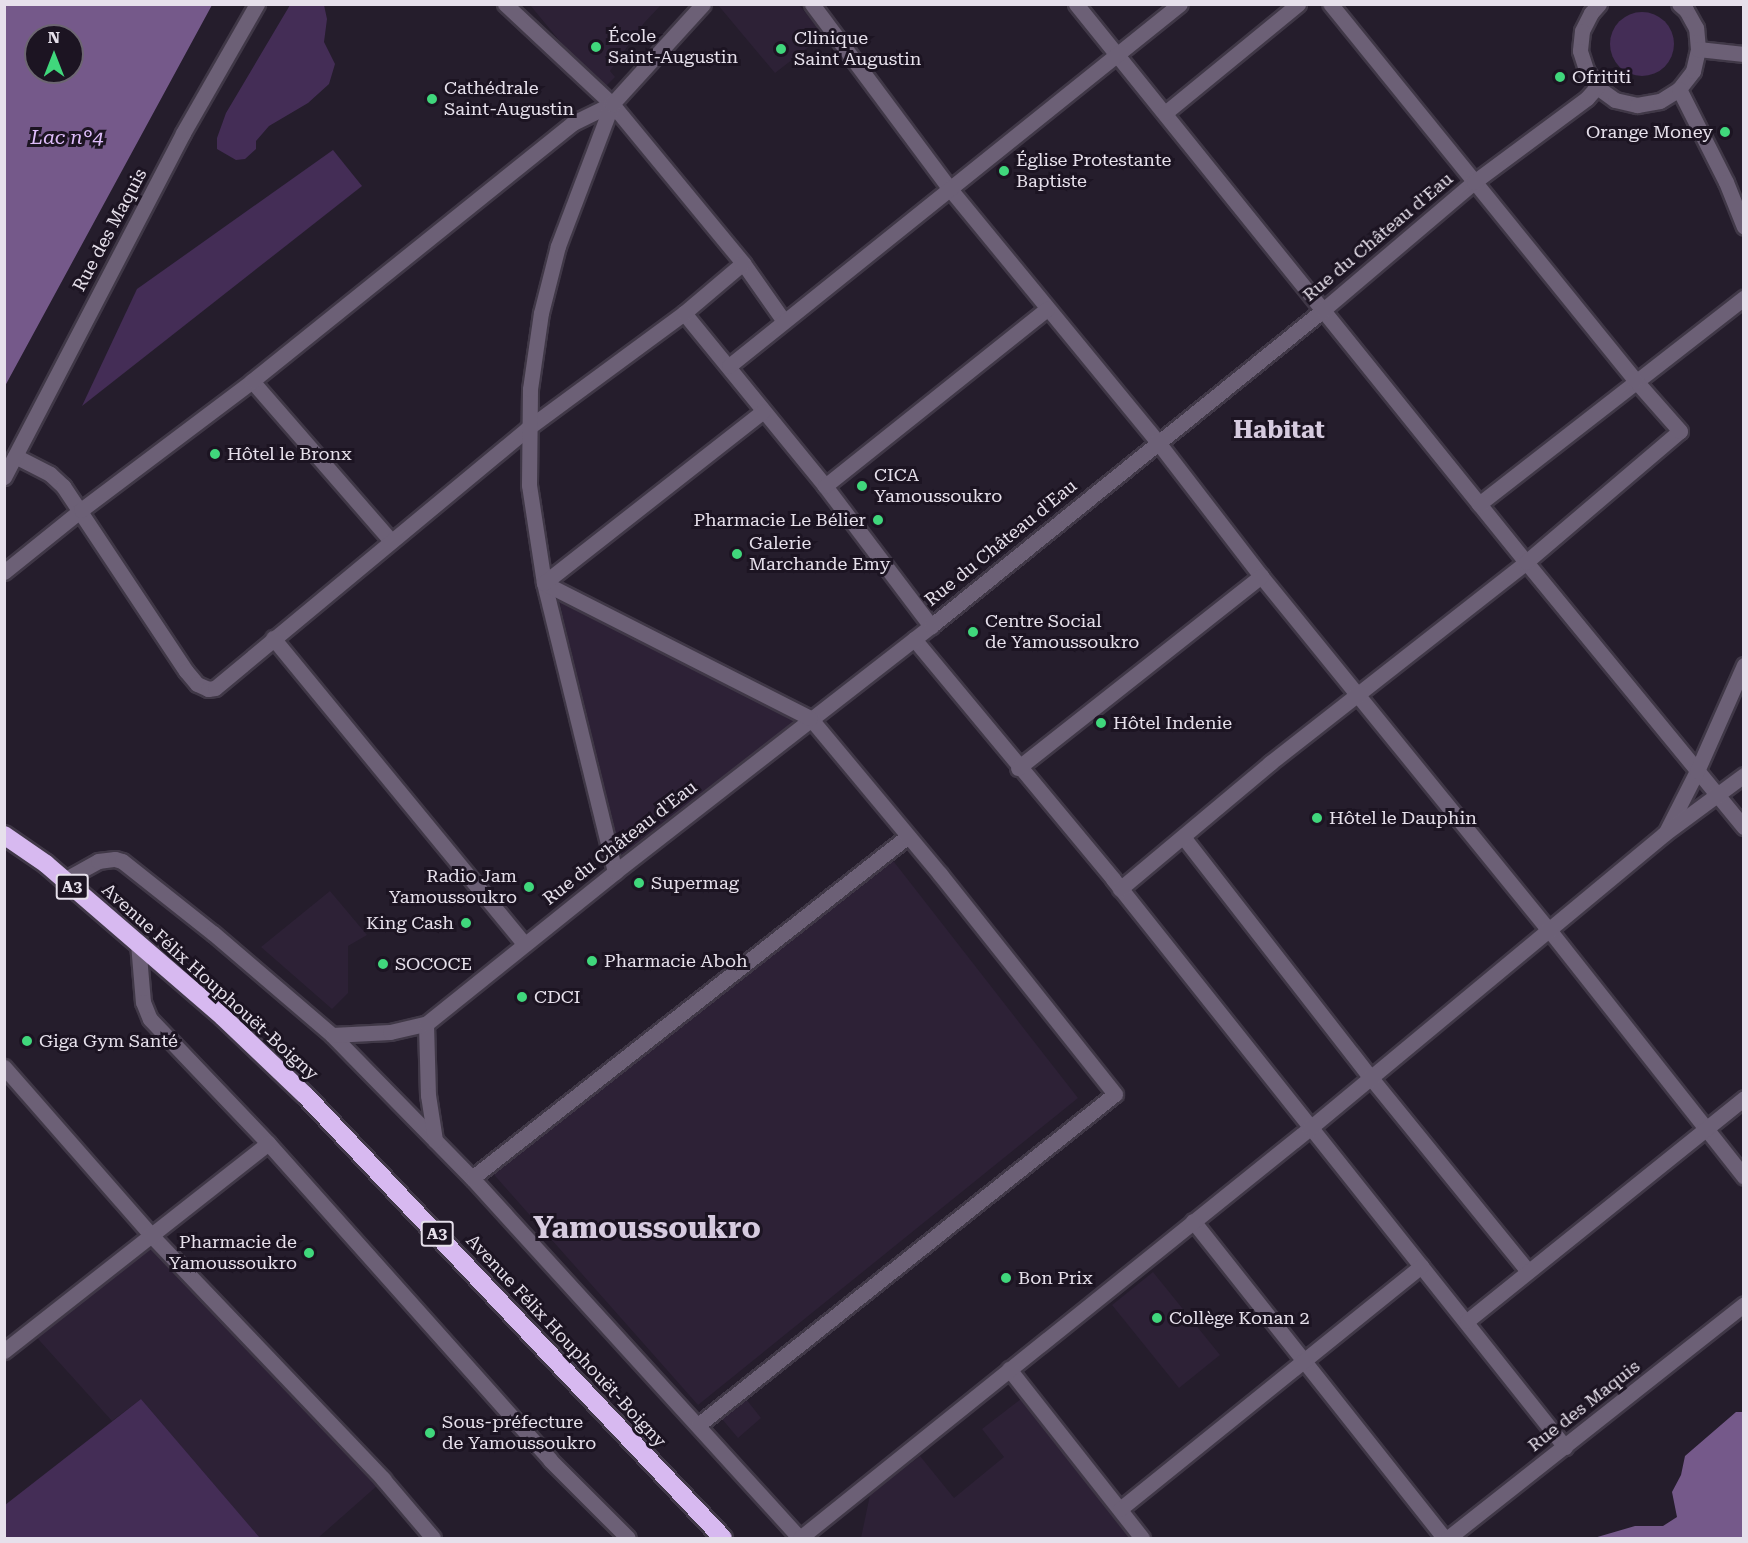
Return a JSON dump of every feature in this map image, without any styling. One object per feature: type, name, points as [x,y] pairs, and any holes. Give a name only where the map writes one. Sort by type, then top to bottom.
[{"type":"highway","name":"Avenue Félix Houphouët-Boigny","points":[[4,835],[46,864],[223,1017],[305,1095],[723,1539]]},
{"type":"street","name":"Rue des Maquis","points":[[4,477],[183,133],[257,4]]},
{"type":"street","points":[[505,4],[612,104],[743,263],[783,320]]},
{"type":"street","points":[[615,872],[544,583],[529,485],[530,389],[547,291],[558,246],[612,104],[703,4]]},
{"type":"street","points":[[812,4],[950,189],[1157,441],[1261,576],[1550,931],[1743,1177]]},
{"type":"street","points":[[1076,4],[1743,827]]},
{"type":"street","points":[[729,366],[783,320],[1118,57],[1180,4]]},
{"type":"street","points":[[1165,113],[1298,4]]},
{"type":"street","points":[[1120,889],[1184,838],[1270,763],[1526,562],[1680,431],[1635,380],[1330,4]]},
{"type":"street","points":[[1599,4],[1591,13],[1582,31],[1581,51],[1586,70],[1597,87],[1615,100],[1637,105],[1660,101],[1679,89],[1693,71],[1698,49],[1695,28],[1686,10],[1679,4]]},
{"type":"street","points":[[1698,49],[1743,54]]},
{"type":"street","name":"Rue du Château d'Eau","points":[[332,1035],[390,1032],[426,1024],[810,718],[931,626],[1157,441],[1323,310],[1474,182],[1587,98],[1597,87]]},
{"type":"street","points":[[1679,89],[1726,182],[1743,227]]},
{"type":"street","points":[[4,572],[81,510],[252,381],[573,123],[612,104]]},
{"type":"street","points":[[15,456],[50,474],[63,486],[197,684],[208,689],[215,688],[528,428],[684,314],[743,263]]},
{"type":"street","points":[[1479,504],[1743,298]]},
{"type":"street","points":[[825,486],[1047,309]]},
{"type":"street","points":[[684,314],[729,366],[825,486],[931,626]]},
{"type":"street","points":[[252,381],[391,541]]},
{"type":"street","points":[[544,583],[763,411]]},
{"type":"street","points":[[1018,768],[1261,576]]},
{"type":"street","points":[[544,583],[810,718],[908,836],[1114,1094],[698,1425]]},
{"type":"street","points":[[273,638],[524,944]]},
{"type":"street","points":[[914,639],[1120,889],[1421,1266],[1467,1320],[1565,1447]]},
{"type":"street","points":[[1664,834],[1697,771],[1743,665]]},
{"type":"street","points":[[64,880],[98,861],[115,859],[122,861],[213,933],[332,1035],[472,1178],[800,1538],[1310,1128],[1664,834],[1743,775]]},
{"type":"street","points":[[472,1178],[908,836]]},
{"type":"street","points":[[1184,838],[1371,1078],[1528,1271]]},
{"type":"street","points":[[138,944],[143,1002],[150,1019],[268,1143],[550,1461],[628,1539]]},
{"type":"street","points":[[426,1024],[429,1105],[436,1141]]},
{"type":"street","points":[[6,1071],[151,1235],[383,1479],[433,1539]]},
{"type":"street","points":[[1467,1320],[1743,1098]]},
{"type":"street","points":[[4,1351],[268,1143]]},
{"type":"street","points":[[1193,1221],[1446,1539]]},
{"type":"street","points":[[1120,1509],[1421,1266]]},
{"type":"street","name":"Rue des Maquis","points":[[1446,1539],[1743,1304]]},
{"type":"street","points":[[1009,1370],[1142,1539]]},
{"type":"shaded area","points":[[290,5],[324,5],[327,19],[324,42],[335,64],[329,84],[308,103],[269,126],[256,141],[256,149],[245,159],[236,160],[217,149],[217,138],[226,113]]},
{"type":"shaded area","name":"École Saint-Augustin","points":[[530,5],[661,5],[644,23],[610,71],[615,77],[601,91]]},
{"type":"shaded area","name":"Clinique Saint Augustin","points":[[718,5],[799,5],[824,35],[775,73]]},
{"type":"shaded area","points":[[1642,12],[1660,18],[1668,26],[1674,44],[1668,62],[1660,70],[1642,76],[1624,70],[1616,62],[1610,44],[1616,26],[1624,18]]},
{"type":"shaded area","points":[[333,150],[362,186],[82,406],[137,289]]},
{"type":"shaded area","points":[[559,599],[802,717],[617,858]]},
{"type":"shaded area","points":[[891,858],[1078,1098],[698,1405],[489,1169]]},
{"type":"shaded area","points":[[330,891],[367,935],[348,946],[348,993],[332,1009],[261,947]]},
{"type":"shaded area","points":[[151,1235],[378,1485],[318,1538],[260,1538],[141,1399],[112,1421],[30,1330]]},
{"type":"shaded area","name":"Collège Konan 2","points":[[1153,1272],[1220,1355],[1179,1388],[1112,1305]]},
{"type":"shaded area","points":[[141,1399],[260,1538],[5,1538],[5,1505]]},
{"type":"shaded area","points":[[746,1399],[761,1418],[738,1438],[722,1419]]},
{"type":"shaded area","points":[[1021,1399],[1130,1538],[861,1538],[870,1495],[920,1456],[954,1498],[1004,1457],[982,1429]]},
{"type":"water","name":"Lac n°4","points":[[4,5],[212,5],[5,386]]},
{"type":"water","points":[[1736,1412],[1743,1412],[1743,1538],[1594,1538],[1635,1526],[1663,1526],[1677,1517],[1672,1492],[1681,1475],[1685,1456]]},
{"type":"place","name":"École Saint-Augustin","points":[[596,47]]},
{"type":"place","name":"Clinique Saint Augustin","points":[[781,49]]},
{"type":"place","name":"Ofrititi","points":[[1560,77]]},
{"type":"place","name":"Cathédrale Saint-Augustin","points":[[432,99]]},
{"type":"place","name":"Orange Money","points":[[1725,132]]},
{"type":"place","name":"Église Protestante Baptiste","points":[[1004,171]]},
{"type":"place","name":"Hôtel le Bronx","points":[[215,454]]},
{"type":"place","name":"CICA Yamoussoukro","points":[[862,486]]},
{"type":"place","name":"Pharmacie Le Bélier","points":[[878,520]]},
{"type":"place","name":"Galerie Marchande Emy","points":[[737,554]]},
{"type":"place","name":"Centre Social de Yamoussoukro","points":[[973,632]]},
{"type":"place","name":"Hôtel Indenie","points":[[1101,723]]},
{"type":"place","name":"Hôtel le Dauphin","points":[[1317,818]]},
{"type":"place","name":"Supermag","points":[[639,883]]},
{"type":"place","name":"Radio Jam Yamoussoukro","points":[[529,887]]},
{"type":"place","name":"King Cash","points":[[466,923]]},
{"type":"place","name":"Pharmacie Aboh","points":[[592,961]]},
{"type":"place","name":"SOCOCE","points":[[383,964]]},
{"type":"place","name":"CDCI","points":[[522,997]]},
{"type":"place","name":"Giga Gym Santé","points":[[27,1041]]},
{"type":"place","name":"Pharmacie de Yamoussoukro","points":[[309,1253]]},
{"type":"place","name":"Bon Prix","points":[[1006,1278]]},
{"type":"place","name":"Collège Konan 2","points":[[1157,1318]]},
{"type":"place","name":"Sous-préfecture de Yamoussoukro","points":[[430,1433]]},
{"type":"district","name":"Habitat","points":[[1279,431]]},
{"type":"district","name":"Yamoussoukro","points":[[647,1228]]}]
